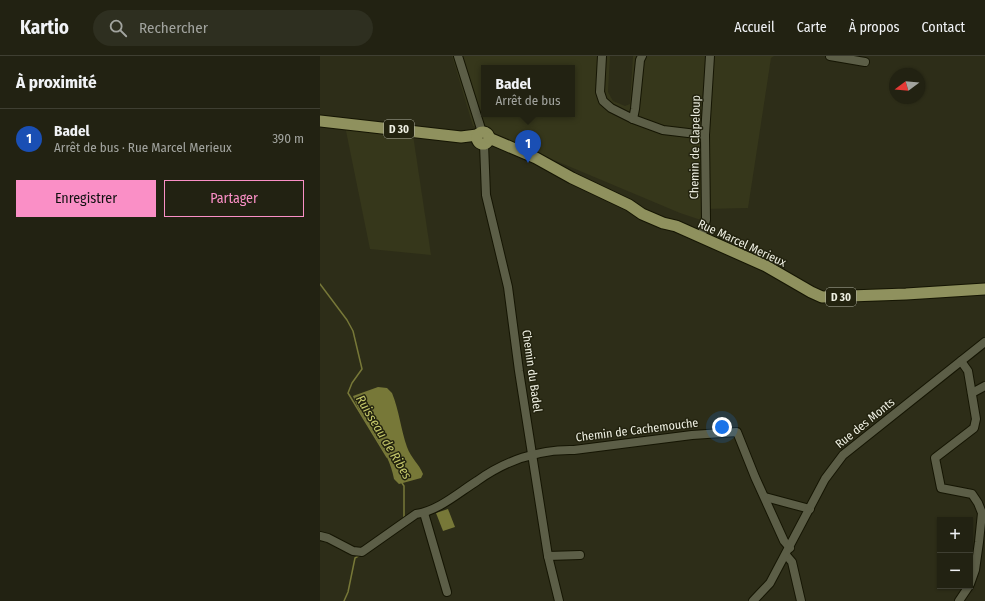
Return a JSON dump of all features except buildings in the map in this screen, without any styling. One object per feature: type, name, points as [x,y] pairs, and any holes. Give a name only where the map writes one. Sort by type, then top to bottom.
[{"type":"main road","name":"Rue Marcel Merieux","points":[[320,121],[461,137],[483,137],[536,158],[572,178],[629,205],[642,214],[663,223],[676,226],[766,266],[822,297],[985,289]]},
{"type":"street","name":"Chemin du Badel","points":[[458,56],[483,137],[486,195],[508,287],[519,372],[548,556],[559,601]]},
{"type":"street","points":[[602,56],[600,92],[603,101],[611,108],[633,119],[663,130],[705,135]]},
{"type":"street","points":[[633,119],[640,60],[642,56]]},
{"type":"street","name":"Chemin de Clapeloup","points":[[701,238],[706,220],[707,171],[705,164],[705,135],[710,56]]},
{"type":"street","points":[[830,56],[865,62]]},
{"type":"street","name":"Rue des Monts","points":[[753,601],[770,583],[788,552],[825,479],[843,456],[985,342]]},
{"type":"street","points":[[961,361],[968,371],[976,419],[974,428],[934,458],[942,488],[972,494],[982,513],[973,576]]},
{"type":"street","points":[[972,393],[985,386]]},
{"type":"street","name":"Chemin de Cachemouche","points":[[532,454],[692,435],[737,432],[792,562],[801,601]]},
{"type":"street","points":[[320,536],[328,538],[353,551],[362,552],[416,514],[424,513],[453,498],[478,480],[505,464],[532,454]]},
{"type":"street","points":[[764,497],[810,509]]},
{"type":"street","points":[[424,513],[447,592]]},
{"type":"street","points":[[548,556],[580,554]]},
{"type":"street","points":[[959,601],[967,589]]},
{"type":"shaded area","points":[[452,56],[610,56],[608,92],[613,101],[625,106],[630,104],[633,56],[774,56],[771,58],[748,208],[702,209],[701,220],[680,213],[473,126]]},
{"type":"shaded area","points":[[345,126],[413,135],[431,255],[370,249]]},
{"type":"water","points":[[378,387],[387,388],[392,393],[407,447],[423,474],[421,478],[399,484],[394,479],[387,457],[357,407],[353,396]]},
{"type":"water","points":[[448,509],[455,527],[443,531],[436,513]]},
{"type":"waterway","name":"Ruisseau de Ribes","points":[[320,284],[347,320],[353,331],[362,369],[352,383],[348,393],[387,457]]},
{"type":"waterway","name":"Ruisseau de Ribes","points":[[402,483],[404,486],[404,518]]},
{"type":"waterway","name":"Ruisseau de Ribes","points":[[344,601],[348,592],[355,558],[360,555]]},
{"type":"place","name":"Badel","points":[[528,163]]}]
